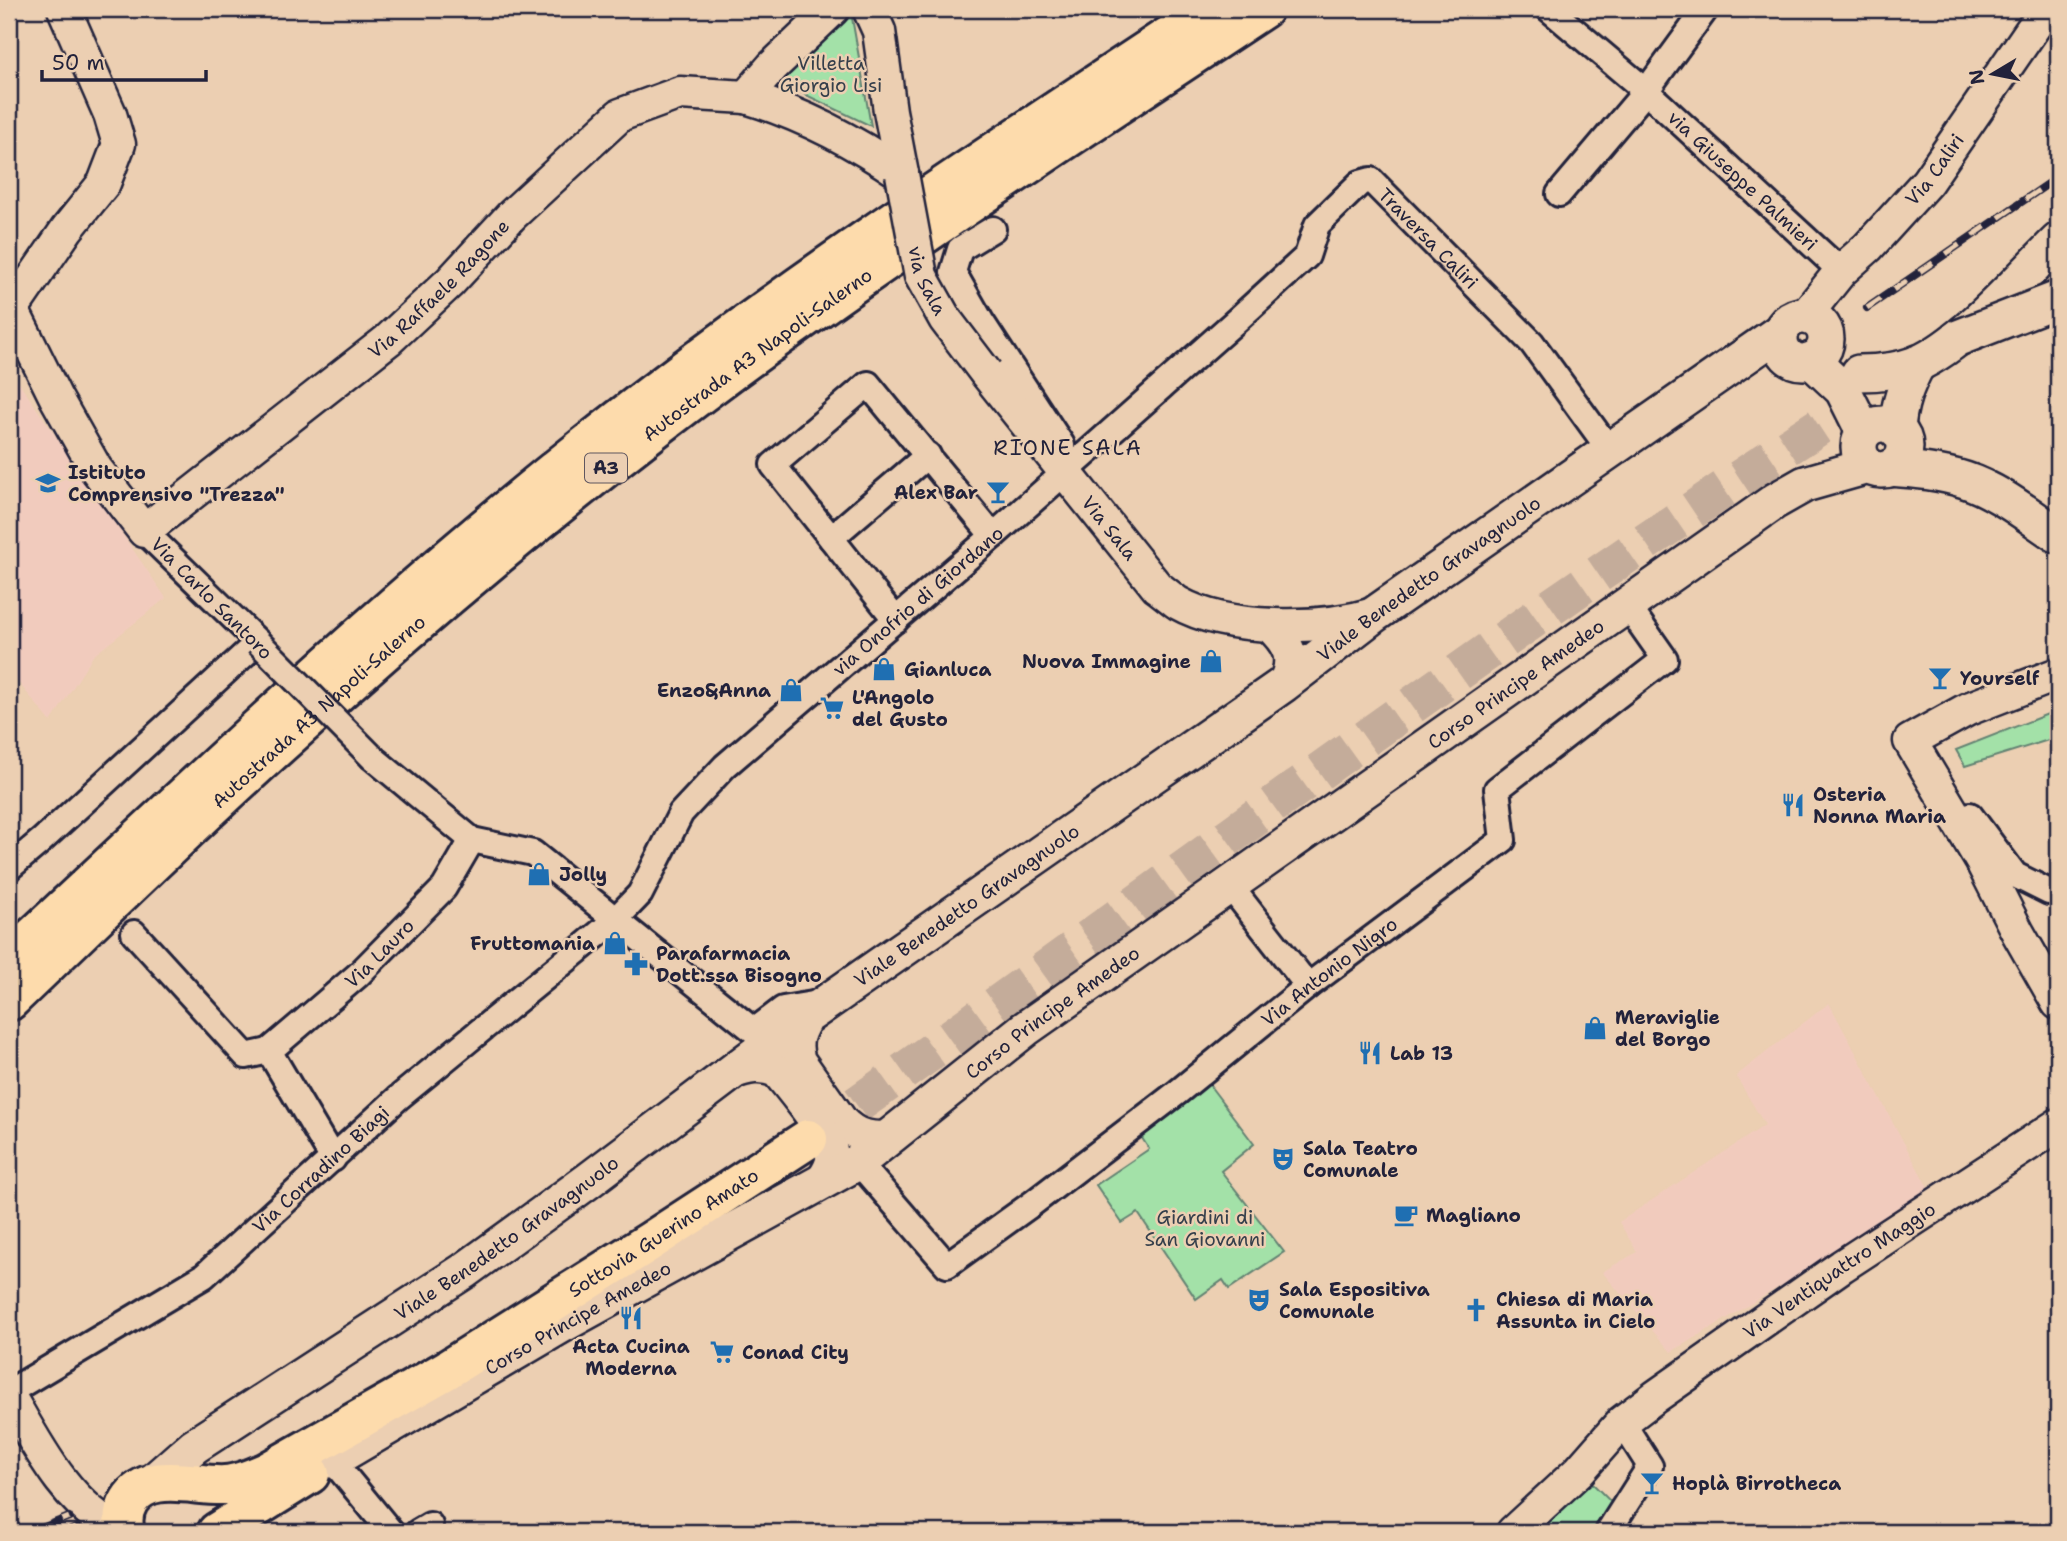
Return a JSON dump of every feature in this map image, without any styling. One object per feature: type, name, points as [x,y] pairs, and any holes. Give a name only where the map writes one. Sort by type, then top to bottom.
[{"type":"main road","name":"Autostrada A3 Napoli-Salerno","points":[[9,959],[336,655],[582,448],[763,312],[929,194],[1210,9]]},
{"type":"main road","name":"Autostrada A3 Napoli-Salerno","points":[[9,1001],[280,744],[353,679],[472,577],[636,444],[780,334],[945,219],[1263,9]]},
{"type":"main road","points":[[1958,338],[2058,241]]},
{"type":"main road","points":[[1859,373],[1899,370],[1918,363],[1958,338],[2058,299]]},
{"type":"main road","points":[[1806,336],[1859,373],[1880,401],[1885,448]]},
{"type":"main road","points":[[1806,336],[1885,448]]},
{"type":"main road","name":"Viale Benedetto Gravagnuolo","points":[[141,1483],[464,1271],[818,1009],[1284,684],[1375,614],[1609,449],[1806,336]]},
{"type":"main road","points":[[1885,448],[1907,384],[1918,363]]},
{"type":"main road","name":"Corso Principe Amedeo","points":[[217,1532],[331,1460],[560,1326],[858,1161],[1025,1029],[1775,501],[1805,484],[1885,448],[1996,494],[2058,535]]},
{"type":"main road","name":"Sottovia Guerino Amato","points":[[141,1483],[229,1485],[267,1472],[445,1371],[808,1139]]},
{"type":"main road","name":"Sottovia Guerino Amato","points":[[331,1460],[445,1371]]},
{"type":"main road","points":[[124,1532],[124,1512],[141,1483]]},
{"type":"street","points":[[11,309],[67,229],[104,183],[119,144],[110,114],[64,9]]},
{"type":"street","points":[[746,97],[772,67],[833,9]]},
{"type":"street","points":[[1549,9],[1646,91]]},
{"type":"street","points":[[1559,194],[1646,91],[1706,9]]},
{"type":"street","name":"Via Caliri","points":[[1806,336],[1841,271],[1868,247],[1927,182],[2046,9]]},
{"type":"street","points":[[876,16],[902,174]]},
{"type":"street","name":"via Giuseppe Palmieri","points":[[1646,91],[1841,271]]},
{"type":"street","name":"Via Raffaele Ragone","points":[[144,531],[388,340],[450,282],[512,215],[620,115],[680,93],[746,97],[782,108],[864,147],[902,174]]},
{"type":"street","name":"via Sala","points":[[902,174],[921,276],[945,318],[986,373]]},
{"type":"street","name":"Traversa Caliri","points":[[1237,320],[1307,256],[1317,225],[1360,183],[1371,180],[1532,343],[1609,449]]},
{"type":"street","points":[[993,229],[960,249],[953,272],[981,321],[1062,445],[1064,473]]},
{"type":"street","name":"Via Carlo Santoro","points":[[11,309],[96,469],[144,531],[373,758],[471,840]]},
{"type":"street","name":"via Onofrio di Giordano","points":[[614,921],[639,894],[681,813],[725,766],[993,536],[1237,320]]},
{"type":"street","name":"Via Sala","points":[[986,373],[1157,587],[1179,603],[1209,614],[1269,625],[1337,623],[1375,614]]},
{"type":"street","points":[[896,620],[773,465],[868,384],[993,536]]},
{"type":"street","points":[[831,538],[928,455]]},
{"type":"street","name":"Via Antonio Nigro","points":[[858,1161],[947,1265],[1178,1092],[1308,986],[1503,840],[1497,789],[1665,659],[1627,605]]},
{"type":"street","points":[[1269,625],[1280,635],[1289,652],[1292,664],[1284,684]]},
{"type":"street","points":[[9,868],[258,642]]},
{"type":"street","points":[[2058,674],[1968,709],[1910,741],[1981,860],[2058,1003]]},
{"type":"street","points":[[1956,820],[1970,815],[2015,875],[2049,892],[2058,888]]},
{"type":"street","points":[[471,840],[533,853],[614,921],[662,956],[754,1031],[783,1009],[818,1009]]},
{"type":"street","name":"Via Lauro","points":[[269,1051],[358,975],[444,888],[471,840]]},
{"type":"street","points":[[1230,886],[1308,986]]},
{"type":"street","name":"Via Corradino Biagi","points":[[9,1394],[204,1276],[398,1098],[614,921]]},
{"type":"street","points":[[134,933],[246,1056],[269,1051],[333,1159]]},
{"type":"street","points":[[818,1009],[796,1040],[795,1050],[799,1061],[851,1131],[862,1137],[886,1139]]},
{"type":"street","points":[[731,1073],[751,1066],[766,1066],[777,1071],[828,1139],[833,1156],[822,1182]]},
{"type":"street","name":"Via Ventiquattro Maggio","points":[[1513,1532],[1579,1471],[1622,1422],[1654,1397],[1842,1266],[2058,1125]]},
{"type":"street","points":[[9,1394],[20,1423],[73,1495],[100,1520],[124,1532]]},
{"type":"street","points":[[1608,1532],[1650,1466],[1622,1422]]},
{"type":"street","points":[[331,1460],[391,1532]]},
{"type":"street","points":[[73,1495],[94,1498],[110,1496],[141,1483]]},
{"type":"shaded area","name":"Istituto Comprensivo \"Trezza\"","points":[[9,368],[166,598],[93,656],[51,722],[9,671]]},
{"type":"shaded area","points":[[1829,1003],[1932,1195],[1671,1352],[1602,1272],[1637,1252],[1619,1222],[1765,1125],[1736,1076]]},
{"type":"green space","name":"Villetta Giorgio Lisi","points":[[851,12],[871,126],[781,83]]},
{"type":"green space","points":[[2058,710],[2058,737],[1965,766],[1956,750]]},
{"type":"green space","name":"Giardini di San Giovanni","points":[[1204,1078],[1254,1144],[1221,1171],[1284,1252],[1229,1289],[1223,1280],[1196,1299],[1138,1213],[1122,1223],[1096,1185],[1149,1149],[1140,1135]]},
{"type":"green space","points":[[1591,1482],[1616,1507],[1599,1532],[1537,1532]]},
{"type":"tunnel","points":[[1994,316],[2058,275]]},
{"type":"tunnel","points":[[810,1138],[1498,644],[1777,454],[1920,362]]},
{"type":"railway","points":[[1867,308],[2058,177]]},
{"type":"railway","points":[[32,1532],[69,1517]]},
{"type":"railway","points":[[66,1532],[76,1528]]},
{"type":"place","name":"Istituto Comprensivo \"Trezza\"","points":[[48,483]]},
{"type":"place","name":"Alex Bar","points":[[998,492]]},
{"type":"place","name":"Nuova Immagine","points":[[1211,661]]},
{"type":"place","name":"Gianluca","points":[[884,669]]},
{"type":"place","name":"Yourself","points":[[1940,678]]},
{"type":"place","name":"Enzo&Anna","points":[[791,690]]},
{"type":"place","name":"L'Angolo del Gusto","points":[[832,708]]},
{"type":"place","name":"Osteria Nonna Maria","points":[[1793,805]]},
{"type":"place","name":"Jolly","points":[[539,874]]},
{"type":"place","name":"Fruttomania","points":[[615,943]]},
{"type":"place","name":"Parafarmacia Dott.ssa Bisogno","points":[[636,964]]},
{"type":"place","name":"Meraviglie del Borgo","points":[[1595,1028]]},
{"type":"place","name":"Lab 13","points":[[1370,1053]]},
{"type":"place","name":"Sala Teatro Comunale","points":[[1283,1159]]},
{"type":"place","name":"Magliano","points":[[1406,1215]]},
{"type":"place","name":"Sala Espositiva Comunale","points":[[1259,1300]]},
{"type":"place","name":"Chiesa di Maria Assunta in Cielo","points":[[1476,1310]]},
{"type":"place","name":"Acta Cucina Moderna","points":[[631,1318]]},
{"type":"place","name":"Conad City","points":[[722,1352]]},
{"type":"place","name":"Hoplà Birrotheca","points":[[1652,1483]]},
{"type":"district","name":"RIONE SALA","points":[[1068,448]]}]
